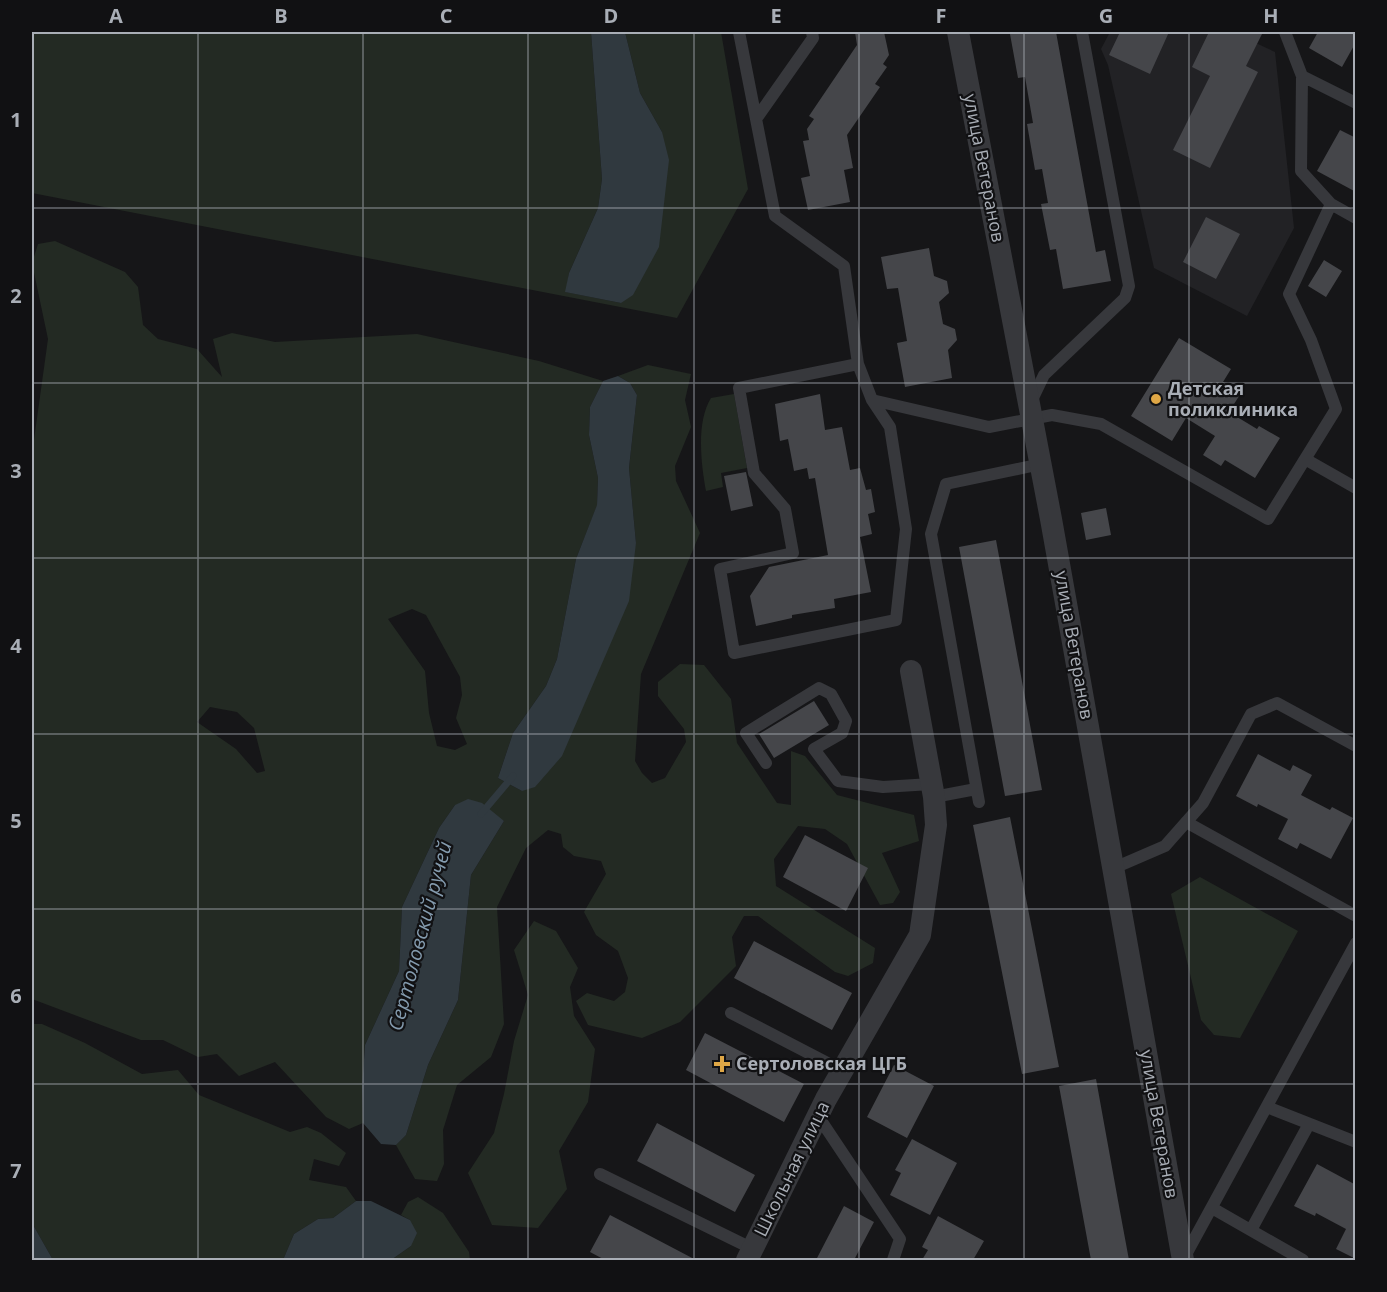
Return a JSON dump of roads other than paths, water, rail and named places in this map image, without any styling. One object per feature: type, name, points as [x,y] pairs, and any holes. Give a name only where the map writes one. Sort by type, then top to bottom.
[{"type":"street","name":"улица Ветеранов","points":[[958,32],[1041,464],[1183,1260]]},
{"type":"street","name":"Школьная улица","points":[[750,1255],[818,1116],[920,936],[936,825],[911,671]]},
{"type":"lane","points":[[739,32],[775,216],[844,266],[858,364],[872,400],[890,427],[906,529],[896,620],[734,653],[720,569],[794,553],[785,508],[754,472],[739,388],[858,364]]},
{"type":"lane","points":[[756,119],[813,38],[812,32]]},
{"type":"lane","points":[[1031,412],[1044,375],[1125,298],[1129,286],[1082,32]]},
{"type":"lane","points":[[1285,32],[1302,76],[1301,171],[1331,204],[1356,218]]},
{"type":"lane","points":[[1302,76],[1355,103]]},
{"type":"lane","points":[[872,400],[989,427],[1031,412],[1101,424],[1268,519],[1336,409],[1311,340],[1289,294],[1331,204]]},
{"type":"lane","points":[[1305,459],[1356,488]]},
{"type":"lane","points":[[979,802],[931,534],[946,484],[1041,464]]},
{"type":"lane","points":[[766,763],[746,733],[819,688],[831,694],[846,721],[842,733],[814,749],[838,781],[932,790],[976,789]]},
{"type":"lane","points":[[1114,868],[1165,846],[1203,803],[1251,714],[1276,704],[1356,746]]},
{"type":"lane","points":[[1185,822],[1356,916]]},
{"type":"lane","points":[[1183,1260],[1356,943]]},
{"type":"lane","points":[[731,1013],[843,1071]]},
{"type":"lane","points":[[1267,1107],[1356,1143]]},
{"type":"lane","points":[[818,1116],[900,1239],[893,1260]]},
{"type":"lane","points":[[1251,1230],[1309,1124]]},
{"type":"lane","points":[[600,1174],[750,1255]]},
{"type":"lane","points":[[1212,1208],[1303,1260]]},
{"type":"water","points":[[591,32],[625,32],[640,93],[662,132],[669,160],[659,247],[633,295],[621,303],[565,292],[569,273],[598,208],[602,179]]},
{"type":"water","points":[[618,376],[630,383],[637,395],[629,468],[636,543],[629,601],[562,756],[535,787],[522,791],[498,778],[513,733],[546,686],[557,659],[576,559],[597,505],[598,478],[589,435],[590,407],[603,381]]},
{"type":"water","points":[[468,799],[482,803],[504,821],[471,875],[458,1000],[428,1065],[406,1135],[396,1145],[381,1144],[363,1123],[362,1087],[365,1045],[399,971],[402,907],[439,828],[455,805]]},
{"type":"water","points":[[356,1201],[371,1201],[410,1220],[417,1233],[411,1246],[391,1260],[283,1260],[294,1234],[318,1219],[333,1218]]},
{"type":"water","points":[[32,1223],[53,1260],[32,1260]]},
{"type":"waterway","name":"Сертоловский ручей","points":[[481,814],[513,776]]},
{"type":"place","name":"Детская поликлиника","points":[[1156,399]]},
{"type":"place","name":"Сертоловская ЦГБ","points":[[722,1064]]}]
